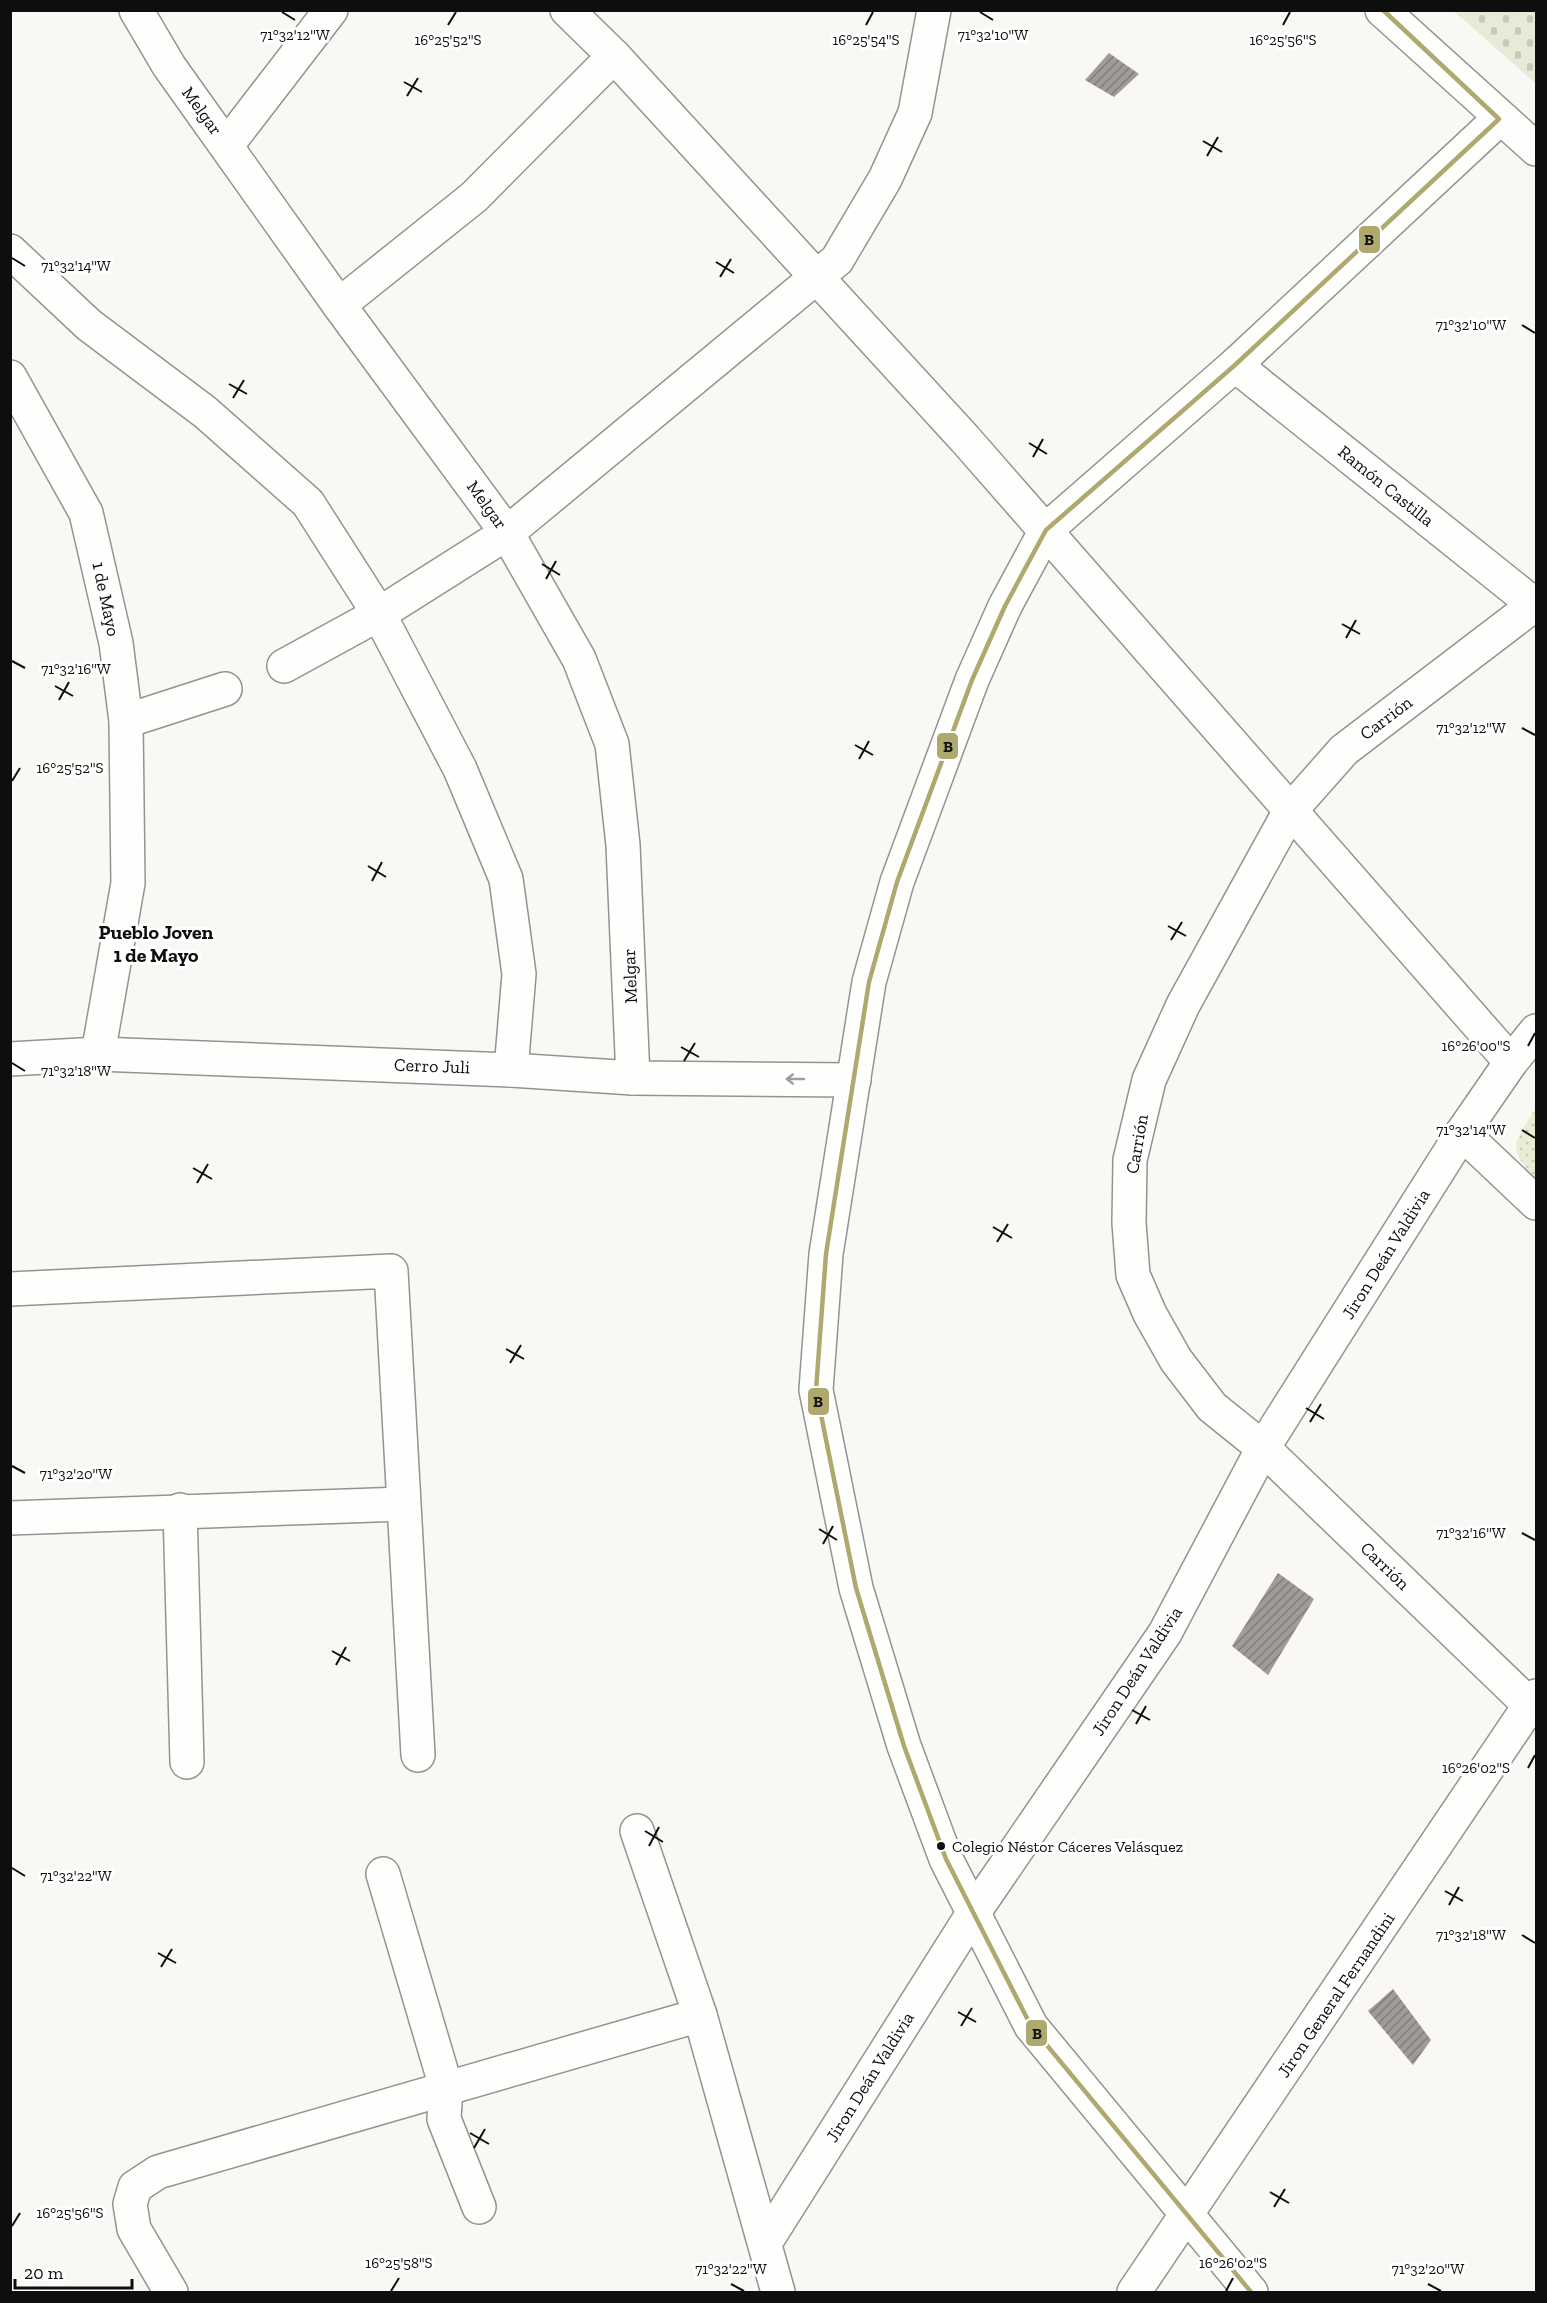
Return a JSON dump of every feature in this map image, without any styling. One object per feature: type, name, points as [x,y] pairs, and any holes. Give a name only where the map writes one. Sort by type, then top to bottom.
[{"type":"street","name":"Melgar","points":[[136,10],[169,66],[339,305],[507,533],[579,660],[612,744],[624,856],[633,1078]]},
{"type":"street","points":[[227,145],[331,10]]},
{"type":"street","points":[[567,10],[614,56],[818,276],[1046,530],[1511,1062]]},
{"type":"street","points":[[284,666],[380,614],[507,533],[837,260],[885,179],[915,113],[934,10]]},
{"type":"street","points":[[1382,10],[1536,149]]},
{"type":"street","points":[[339,305],[474,197],[614,56]]},
{"type":"street","points":[[1251,2292],[1031,2026],[972,1915],[946,1859],[904,1746],[860,1599],[816,1390],[826,1254],[869,982],[897,882],[972,680],[1005,606],[1046,530],[1235,365],[1500,118]]},
{"type":"street","points":[[10,251],[89,325],[205,412],[308,503],[380,614],[460,769],[506,879],[519,974],[511,1070]]},
{"type":"street","name":"Ramón Castilla","points":[[1235,365],[1536,604]]},
{"type":"street","name":"1 de Mayo","points":[[10,377],[86,513],[116,643],[126,721],[128,883],[98,1054]]},
{"type":"street","name":"Carrión","points":[[1535,1705],[1263,1448],[1212,1407],[1176,1360],[1150,1314],[1133,1275],[1129,1223],[1130,1160],[1149,1080],[1183,1005],[1290,810],[1344,750],[1536,604]]},
{"type":"street","points":[[126,721],[225,688]]},
{"type":"street","name":"Jiron Deán Valdivia","points":[[765,2243],[972,1915],[1165,1633],[1263,1448],[1462,1133],[1511,1062],[1536,1031]]},
{"type":"street","name":"Cerro Juli","points":[[10,1059],[98,1054],[511,1070],[633,1078],[854,1080]]},
{"type":"street","points":[[1462,1133],[1536,1203]]},
{"type":"street","points":[[10,1289],[391,1271],[418,1755]]},
{"type":"street","points":[[10,1518],[180,1510],[403,1504]]},
{"type":"street","points":[[180,1510],[187,1762]]},
{"type":"street","name":"Jiron General Fernandini","points":[[1134,2292],[1535,1705]]},
{"type":"street","points":[[637,1832],[700,2015],[777,2292]]},
{"type":"street","points":[[383,1874],[446,2087],[444,2119],[479,2207]]},
{"type":"street","points":[[171,2292],[134,2229],[130,2204],[135,2187],[158,2172],[700,2015]]},
{"type":"green space","points":[[1454,11],[1536,11],[1536,84]]},
{"type":"green space","points":[[1536,1108],[1536,1178],[1520,1159],[1516,1144]]},
{"type":"building","points":[[1109,53],[1139,74],[1114,97],[1085,80]]},
{"type":"building","points":[[1278,1573],[1314,1599],[1268,1675],[1232,1646]]},
{"type":"building","points":[[1393,1989],[1431,2040],[1413,2065],[1368,2011]]},
{"type":"transit line","name":"B","points":[[1251,2292],[1031,2026],[946,1859],[904,1746],[856,1588],[816,1390],[826,1254],[869,982],[897,882],[972,680],[1005,606],[1046,530],[1235,365],[1499,119],[1383,10]]},
{"type":"place","name":"Colegio Néstor Cáceres Velásquez","points":[[941,1846]]},
{"type":"district","name":"Pueblo Joven 1 de Mayo","points":[[156,944]]}]
